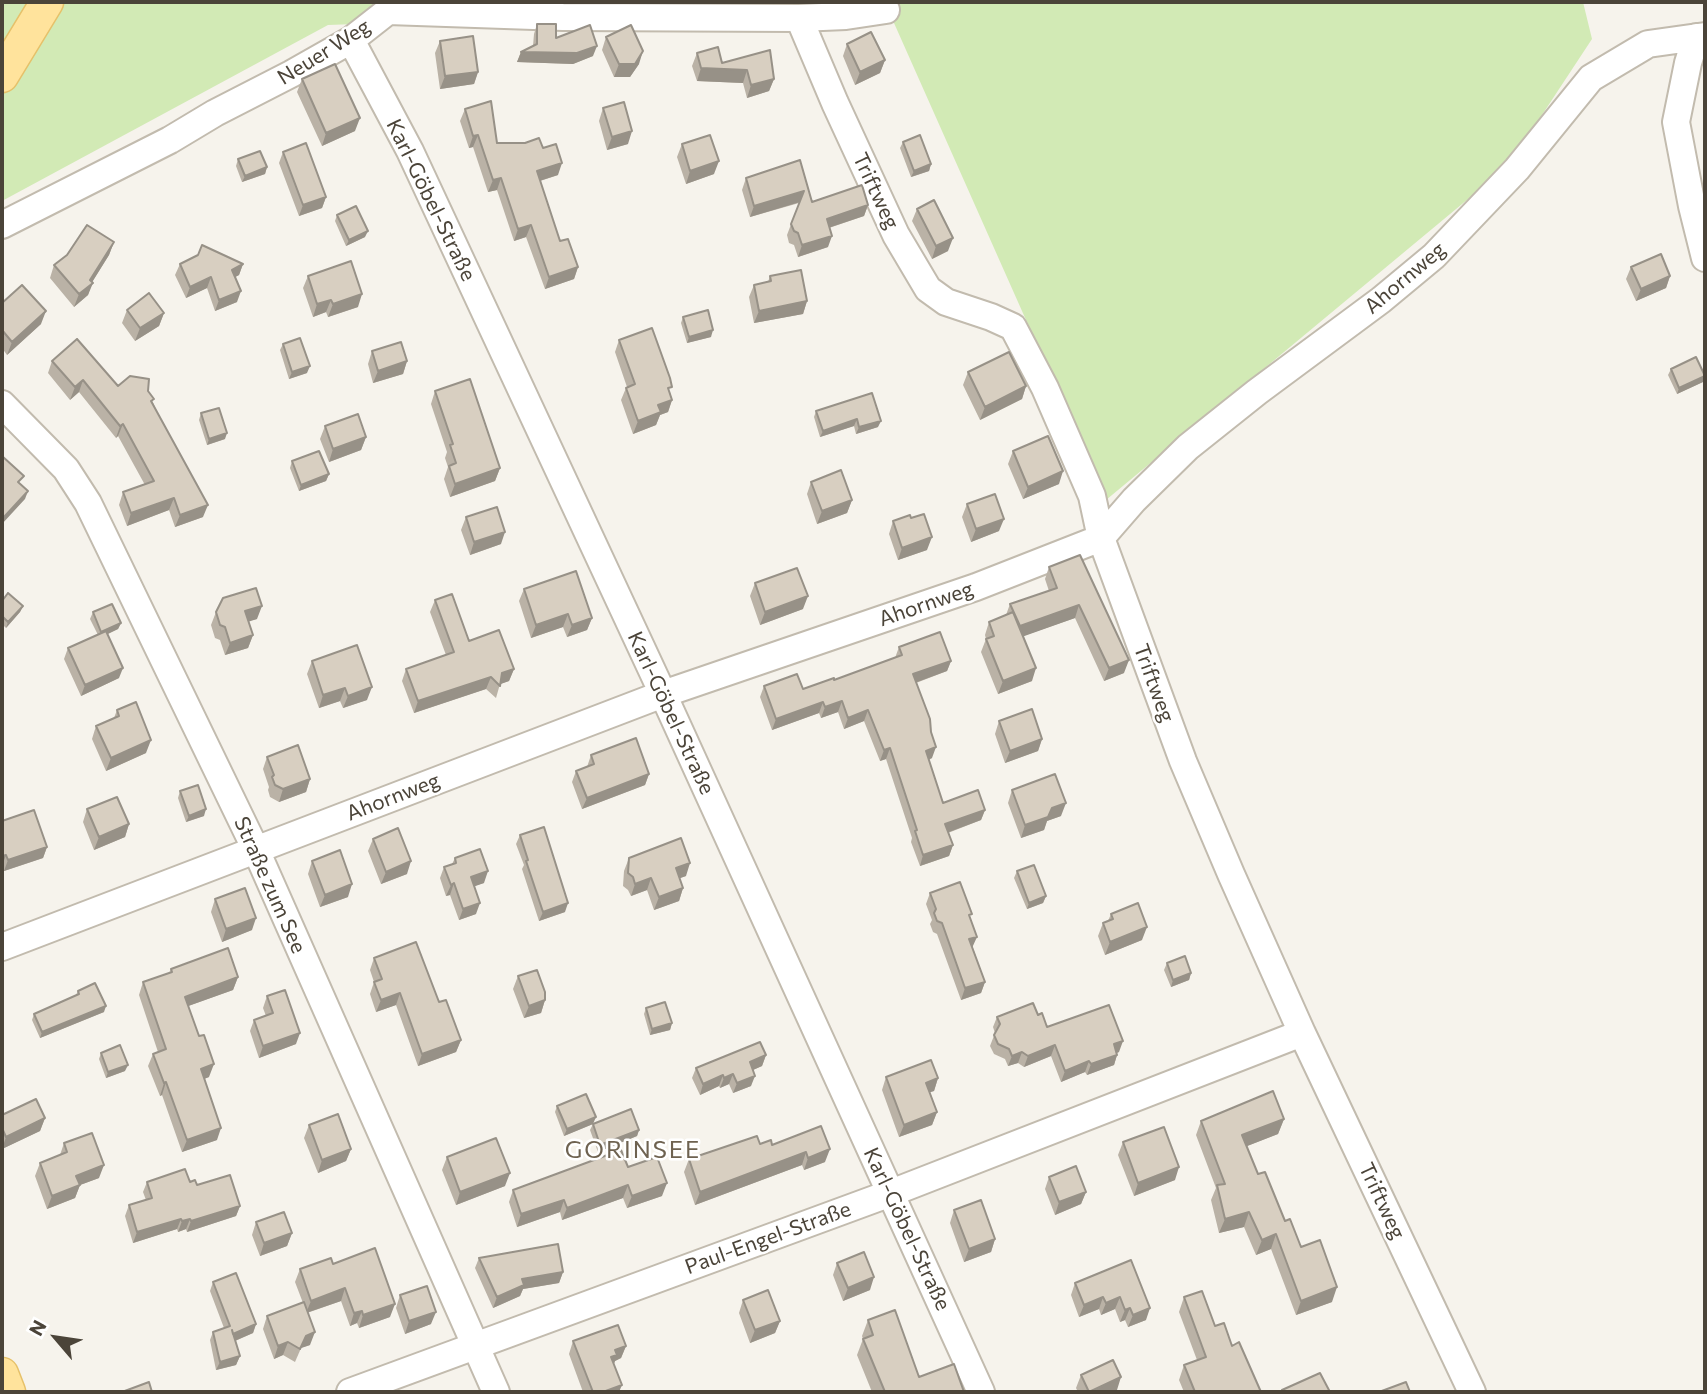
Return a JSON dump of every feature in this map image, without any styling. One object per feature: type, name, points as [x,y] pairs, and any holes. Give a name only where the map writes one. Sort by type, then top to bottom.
[{"type":"main road","points":[[2,76],[47,2]]},
{"type":"main road","points":[[2,1374],[9,1392]]},
{"type":"street","name":"Neuer Weg","points":[[2,225],[170,140],[351,40],[388,11],[563,17],[799,18],[846,16],[886,10]]},
{"type":"street","name":"Triftweg","points":[[799,18],[896,235],[928,289],[947,302],[1013,327],[1045,388],[1083,471],[1092,496],[1101,538],[1183,761],[1302,1033],[1472,1392]]},
{"type":"street","name":"Ahornweg","points":[[2,947],[663,694],[976,587],[1101,538],[1134,500],[1188,447],[1381,300],[1434,256],[1517,169],[1591,78],[1648,44],[1701,36]]},
{"type":"street","points":[[1701,36],[1688,63],[1676,122],[1705,258]]},
{"type":"street","name":"Karl-Göbel-Straße","points":[[351,40],[410,151],[663,694],[981,1392]]},
{"type":"street","name":"Straße zum See","points":[[2,404],[66,469],[88,503],[256,850],[496,1392]]},
{"type":"street","name":"Paul-Engel-Straße","points":[[350,1392],[891,1193],[1302,1033]]},
{"type":"green space","points":[[2,2],[1583,2],[1592,39],[1509,165],[1106,500],[886,5],[328,25],[2,201]]},
{"type":"building","points":[[537,24],[556,24],[556,38],[590,25],[597,46],[577,53],[521,52],[537,44]]},
{"type":"building","points":[[631,25],[643,51],[635,64],[619,64],[606,37]]},
{"type":"building","points":[[871,32],[885,60],[860,72],[847,44]]},
{"type":"building","points":[[473,36],[478,72],[445,76],[440,41]]},
{"type":"building","points":[[718,47],[722,63],[770,50],[774,79],[751,85],[747,70],[701,68],[697,53]]},
{"type":"building","points":[[335,64],[360,118],[326,133],[302,79]]},
{"type":"building","points":[[491,101],[497,143],[525,143],[539,138],[543,148],[556,144],[562,163],[537,171],[560,241],[568,239],[578,267],[549,277],[531,225],[518,229],[501,178],[493,180],[478,135],[473,136],[465,109]]},
{"type":"building","points":[[624,102],[632,131],[612,137],[603,108]]},
{"type":"building","points":[[710,135],[719,161],[690,171],[682,144]]},
{"type":"building","points":[[920,135],[931,164],[914,171],[903,142]]},
{"type":"building","points":[[306,143],[326,197],[303,205],[283,152]]},
{"type":"building","points":[[260,151],[267,167],[245,176],[238,159]]},
{"type":"building","points":[[800,160],[812,202],[862,185],[868,205],[827,219],[832,236],[802,245],[791,224],[804,191],[754,206],[746,178]]},
{"type":"building","points":[[934,200],[953,238],[936,246],[917,209]]},
{"type":"building","points":[[356,206],[368,231],[349,240],[337,215]]},
{"type":"building","points":[[87,225],[114,242],[90,280],[93,283],[79,294],[54,265],[67,255]]},
{"type":"building","points":[[202,245],[243,264],[232,270],[241,291],[219,300],[211,277],[190,287],[180,264],[198,255]]},
{"type":"building","points":[[1661,254],[1670,276],[1641,289],[1631,267]]},
{"type":"building","points":[[351,261],[362,294],[333,304],[331,300],[317,304],[308,276]]},
{"type":"building","points":[[801,270],[807,301],[759,311],[754,285],[771,281],[770,276]]},
{"type":"building","points":[[22,285],[46,311],[12,342],[2,330],[2,303]]},
{"type":"building","points":[[149,293],[164,313],[140,328],[127,310]]},
{"type":"building","points":[[708,310],[713,330],[689,337],[683,317]]},
{"type":"building","points":[[652,328],[670,378],[672,387],[668,388],[672,400],[658,405],[661,412],[638,421],[626,388],[635,384],[619,340]]},
{"type":"building","points":[[300,338],[310,366],[292,372],[283,344]]},
{"type":"building","points":[[77,339],[118,386],[130,376],[149,379],[148,391],[154,399],[151,401],[208,505],[180,515],[174,498],[131,513],[123,492],[154,481],[123,424],[120,426],[83,380],[75,387],[52,361]]},
{"type":"building","points":[[401,342],[407,361],[378,371],[372,351]]},
{"type":"building","points":[[1009,352],[1026,386],[985,407],[968,372]]},
{"type":"building","points":[[1696,357],[1705,376],[1679,388],[1671,369]]},
{"type":"building","points":[[470,379],[500,468],[455,484],[449,466],[456,463],[450,445],[453,444],[435,391]]},
{"type":"building","points":[[872,393],[881,421],[859,427],[857,419],[823,431],[816,411]]},
{"type":"building","points":[[219,408],[227,433],[209,439],[201,413]]},
{"type":"building","points":[[358,414],[366,437],[333,449],[325,426]]},
{"type":"building","points":[[1048,436],[1063,471],[1028,487],[1013,451]]},
{"type":"building","points":[[319,451],[329,474],[301,485],[292,461]]},
{"type":"building","points":[[2,456],[24,476],[18,482],[28,491],[4,517],[2,515]]},
{"type":"building","points":[[841,470],[852,500],[822,511],[811,482]]},
{"type":"building","points":[[995,494],[1004,519],[976,529],[967,504]]},
{"type":"building","points":[[497,507],[505,532],[474,542],[466,517]]},
{"type":"building","points":[[924,514],[932,537],[902,548],[893,521],[910,515],[911,518]]},
{"type":"building","points":[[1080,555],[1129,660],[1109,668],[1079,605],[1020,626],[1010,604],[1057,588],[1049,567]]},
{"type":"building","points":[[797,568],[808,596],[765,612],[755,583]]},
{"type":"building","points":[[576,571],[592,618],[572,625],[568,614],[536,625],[524,589]]},
{"type":"building","points":[[256,588],[262,606],[245,611],[253,635],[230,643],[216,612],[223,598]]},
{"type":"building","points":[[8,593],[23,606],[8,622],[2,616],[2,601]]},
{"type":"building","points":[[452,594],[469,641],[499,630],[514,669],[502,673],[500,686],[491,677],[418,701],[406,669],[454,652],[435,600]]},
{"type":"building","points":[[112,604],[121,623],[101,632],[93,612]]},
{"type":"building","points":[[1013,612],[1036,668],[1003,681],[986,639],[994,636],[989,622]]},
{"type":"building","points":[[106,631],[123,668],[85,685],[68,648]]},
{"type":"building","points":[[940,632],[951,661],[913,674],[930,719],[936,747],[926,751],[943,803],[978,790],[985,810],[945,824],[953,845],[923,855],[890,748],[884,750],[868,710],[848,718],[842,701],[825,707],[823,702],[776,719],[764,686],[797,674],[803,689],[834,680],[902,655],[899,647]]},
{"type":"building","points":[[357,645],[372,687],[348,696],[345,688],[323,695],[312,661]]},
{"type":"building","points":[[136,702],[151,740],[111,758],[96,726],[119,716],[117,710]]},
{"type":"building","points":[[1032,709],[1042,739],[1010,751],[999,721]]},
{"type":"building","points":[[636,738],[649,774],[587,798],[576,771],[594,764],[591,755]]},
{"type":"building","points":[[298,745],[310,779],[283,789],[275,785],[267,757]]},
{"type":"building","points":[[1055,774],[1066,803],[1052,808],[1048,817],[1025,825],[1012,790]]},
{"type":"building","points":[[198,785],[206,809],[189,816],[180,791]]},
{"type":"building","points":[[117,797],[129,824],[99,837],[87,809]]},
{"type":"building","points":[[34,810],[47,847],[8,860],[6,855],[2,856],[2,821]]},
{"type":"building","points":[[544,827],[568,903],[543,912],[520,835]]},
{"type":"building","points":[[398,828],[411,861],[386,872],[373,839]]},
{"type":"building","points":[[681,838],[690,863],[676,868],[683,888],[659,897],[651,878],[635,884],[628,873],[629,858]]},
{"type":"building","points":[[480,849],[488,871],[471,877],[480,903],[463,909],[454,883],[451,885],[444,867],[456,863],[455,858]]},
{"type":"building","points":[[340,850],[352,884],[325,895],[312,861]]},
{"type":"building","points":[[1034,865],[1046,896],[1029,903],[1017,871]]},
{"type":"building","points":[[960,882],[977,937],[969,939],[985,982],[965,988],[942,923],[937,921],[934,913],[936,909],[930,893]]},
{"type":"building","points":[[245,888],[256,918],[226,929],[215,899]]},
{"type":"building","points":[[1138,903],[1147,927],[1110,942],[1103,923],[1113,919],[1111,914]]},
{"type":"building","points":[[416,942],[439,1002],[446,1000],[461,1040],[422,1054],[400,993],[381,1000],[374,982],[382,979],[374,958]]},
{"type":"building","points":[[228,948],[238,977],[185,997],[199,1036],[204,1035],[214,1064],[201,1069],[221,1128],[187,1140],[153,1054],[166,1049],[143,982]]},
{"type":"building","points":[[1185,956],[1191,973],[1173,980],[1167,963]]},
{"type":"building","points":[[537,970],[545,1000],[529,1006],[518,976]]},
{"type":"building","points":[[95,983],[106,1006],[42,1032],[34,1014],[79,994],[78,991]]},
{"type":"building","points":[[285,990],[300,1033],[263,1046],[254,1020],[273,1013],[267,996]]},
{"type":"building","points":[[665,1002],[672,1023],[652,1029],[646,1008]]},
{"type":"building","points":[[1033,1003],[1038,1015],[1042,1013],[1047,1027],[1109,1005],[1123,1041],[1114,1044],[1117,1055],[1091,1064],[1089,1061],[1065,1071],[1055,1045],[1028,1056],[1022,1052],[1012,1056],[1009,1049],[998,1044],[994,1035],[1000,1024],[997,1017]]},
{"type":"building","points":[[760,1042],[766,1055],[750,1062],[755,1076],[737,1083],[733,1074],[724,1078],[723,1075],[703,1084],[696,1068]]},
{"type":"building","points":[[120,1045],[128,1065],[108,1072],[101,1053]]},
{"type":"building","points":[[931,1060],[938,1078],[926,1083],[937,1112],[904,1125],[886,1077]]},
{"type":"building","points":[[1273,1091],[1284,1119],[1242,1135],[1258,1174],[1265,1172],[1285,1221],[1290,1219],[1301,1247],[1320,1240],[1337,1287],[1301,1301],[1276,1234],[1262,1240],[1249,1212],[1225,1219],[1217,1185],[1225,1184],[1201,1121]]},
{"type":"building","points":[[586,1094],[596,1117],[567,1129],[557,1106]]},
{"type":"building","points":[[36,1099],[45,1118],[6,1137],[2,1128],[2,1115]]},
{"type":"building","points":[[631,1109],[639,1130],[600,1145],[593,1124]]},
{"type":"building","points":[[338,1114],[351,1149],[322,1160],[309,1125]]},
{"type":"building","points":[[821,1126],[830,1149],[808,1158],[806,1152],[700,1192],[689,1159],[757,1136],[760,1144],[771,1140],[772,1145]]},
{"type":"building","points":[[1164,1127],[1179,1167],[1138,1183],[1123,1142]]},
{"type":"building","points":[[92,1133],[104,1165],[76,1176],[80,1185],[52,1196],[40,1163],[67,1152],[64,1143]]},
{"type":"building","points":[[496,1138],[510,1173],[460,1192],[447,1157]]},
{"type":"building","points":[[621,1150],[628,1167],[657,1157],[667,1183],[632,1196],[628,1185],[567,1208],[564,1200],[521,1214],[513,1190]]},
{"type":"building","points":[[1076,1166],[1086,1192],[1059,1202],[1049,1177]]},
{"type":"building","points":[[185,1169],[190,1182],[195,1180],[197,1185],[230,1175],[240,1206],[191,1221],[181,1219],[137,1232],[129,1205],[152,1198],[147,1182]]},
{"type":"building","points":[[981,1200],[995,1239],[969,1249],[954,1210]]},
{"type":"building","points":[[284,1212],[292,1233],[264,1243],[256,1222]]},
{"type":"building","points":[[558,1244],[563,1272],[522,1279],[524,1285],[497,1297],[479,1258]]},
{"type":"building","points":[[375,1248],[395,1304],[363,1315],[362,1311],[354,1313],[345,1288],[311,1301],[300,1269],[331,1258],[333,1264]]},
{"type":"building","points":[[864,1252],[874,1277],[848,1288],[837,1263]]},
{"type":"building","points":[[1131,1260],[1150,1308],[1133,1315],[1130,1308],[1125,1310],[1120,1297],[1106,1303],[1103,1297],[1084,1305],[1075,1283]]},
{"type":"building","points":[[236,1273],[256,1324],[233,1334],[240,1356],[220,1362],[213,1332],[230,1326],[213,1282]]},
{"type":"building","points":[[427,1286],[436,1312],[409,1321],[400,1295]]},
{"type":"building","points":[[768,1290],[780,1321],[755,1330],[743,1300]]},
{"type":"building","points":[[1202,1291],[1215,1326],[1224,1323],[1232,1346],[1239,1342],[1261,1392],[1195,1392],[1184,1365],[1206,1357],[1184,1297]]},
{"type":"building","points":[[304,1302],[315,1332],[306,1336],[300,1349],[288,1342],[278,1346],[267,1316]]},
{"type":"building","points":[[895,1310],[919,1377],[954,1364],[964,1392],[885,1392],[863,1339],[873,1335],[868,1320]]},
{"type":"building","points":[[618,1325],[626,1346],[615,1350],[617,1355],[611,1357],[622,1385],[603,1392],[593,1392],[573,1341]]},
{"type":"building","points":[[1113,1360],[1121,1377],[1089,1392],[1081,1375]]},
{"type":"building","points":[[1320,1373],[1330,1392],[1282,1390]]},
{"type":"building","points":[[149,1382],[152,1392],[122,1392]]},
{"type":"building","points":[[1406,1382],[1410,1392],[1379,1392]]},
{"type":"district","name":"GORINSEE","points":[[633,1150]]}]
